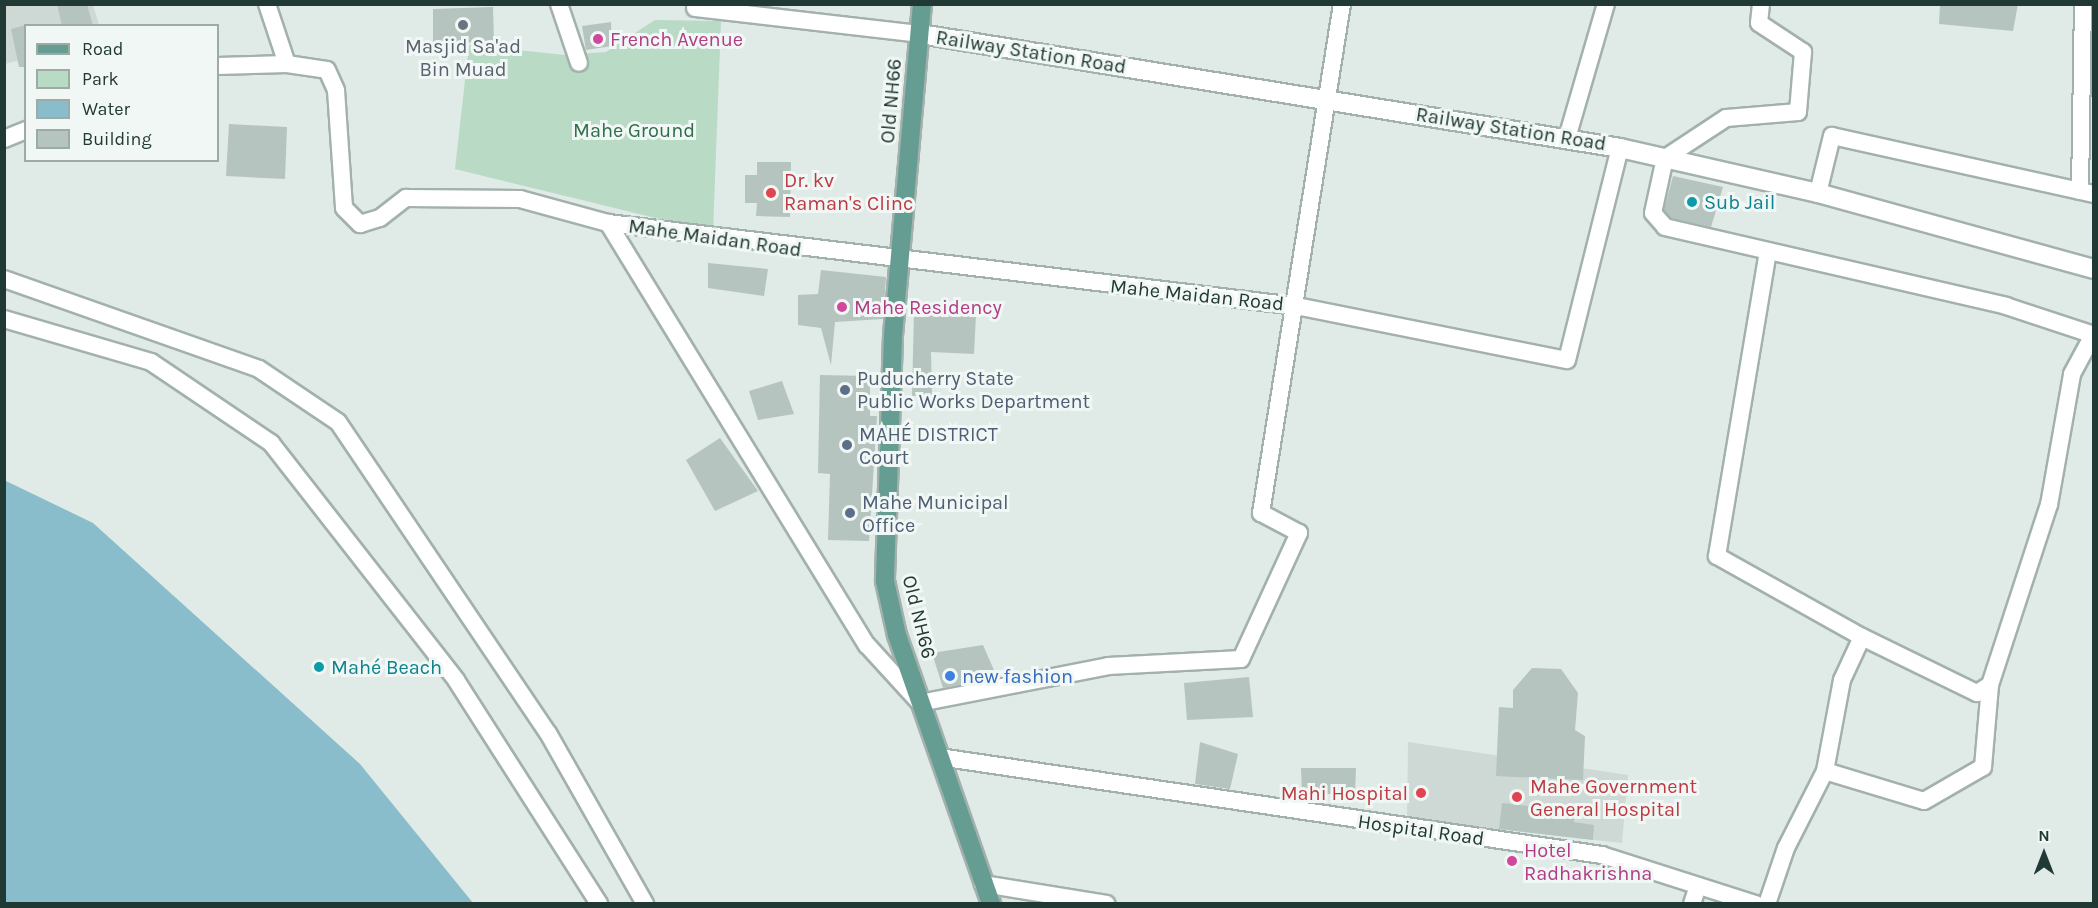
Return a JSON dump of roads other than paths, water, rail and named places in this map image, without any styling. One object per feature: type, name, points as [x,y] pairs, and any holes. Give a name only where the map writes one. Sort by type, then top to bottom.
[{"type":"main road","name":"Old NH66","points":[[922,4],[899,262],[884,478],[885,581],[920,703],[991,903]]},
{"type":"street","points":[[267,4],[287,64]]},
{"type":"street","points":[[559,4],[579,63]]},
{"type":"street","points":[[920,703],[1108,666],[1241,659],[1299,533],[1261,513],[1296,306],[1342,4]]},
{"type":"street","points":[[1567,138],[1606,4]]},
{"type":"street","points":[[1761,4],[1760,23],[1803,52],[1798,112],[1726,118],[1665,158],[1653,213],[1665,227],[2006,306],[2093,335],[2073,374],[2049,505],[1990,685],[1983,767],[1924,801],[1825,771]]},
{"type":"street","points":[[1818,193],[1832,136],[2087,192],[2083,4]]},
{"type":"street","points":[[694,8],[920,34]]},
{"type":"street","name":"Railway Station Road","points":[[920,34],[1620,147],[1818,193],[2094,269]]},
{"type":"street","name":"Mahe Maidan Road","points":[[219,66],[287,64],[327,70],[334,81],[344,208],[360,224],[380,218],[406,198],[434,195],[520,199],[608,223],[899,262],[1296,306],[1567,360],[1620,147]]},
{"type":"street","points":[[4,140],[24,131]]},
{"type":"street","name":"Mahe Maidan Road","points":[[608,223],[867,645],[920,703]]},
{"type":"street","points":[[1768,251],[1717,556],[1862,637],[1977,693],[1990,685]]},
{"type":"street","points":[[4,279],[259,369],[338,422],[548,733],[645,903]]},
{"type":"street","points":[[4,319],[151,362],[272,442],[456,680],[599,903]]},
{"type":"street","points":[[1767,903],[1786,848],[1825,771],[1842,680],[1862,637]]},
{"type":"street","name":"Hospital Road","points":[[939,757],[1602,855],[1756,903]]},
{"type":"street","points":[[983,884],[1106,903]]},
{"type":"street","points":[[1692,903],[1698,886]]},
{"type":"water","points":[[4,480],[93,523],[360,764],[473,903],[5,903]]},
{"type":"place","name":"Masjid Sa'ad Bin Muad","points":[[463,25]]},
{"type":"place","name":"French Avenue","points":[[598,39]]},
{"type":"place","name":"Dr. kv Raman's Clinc","points":[[771,193]]},
{"type":"place","name":"Sub Jail","points":[[1692,202]]},
{"type":"place","name":"Mahe Residency","points":[[842,307]]},
{"type":"place","name":"Puducherry State Public Works Department","points":[[845,390]]},
{"type":"place","name":"MAHÉ DISTRICT Court","points":[[847,445]]},
{"type":"place","name":"Mahe Municipal Office","points":[[850,513]]},
{"type":"place","name":"Mahé Beach","points":[[319,667]]},
{"type":"place","name":"new fashion","points":[[950,676]]},
{"type":"place","name":"Mahi Hospital","points":[[1421,793]]},
{"type":"place","name":"Mahe Government General Hospital","points":[[1517,797]]},
{"type":"place","name":"Hotel Radhakrishna","points":[[1512,861]]},
{"type":"park label","name":"Mahe Ground","points":[[634,130]]}]
